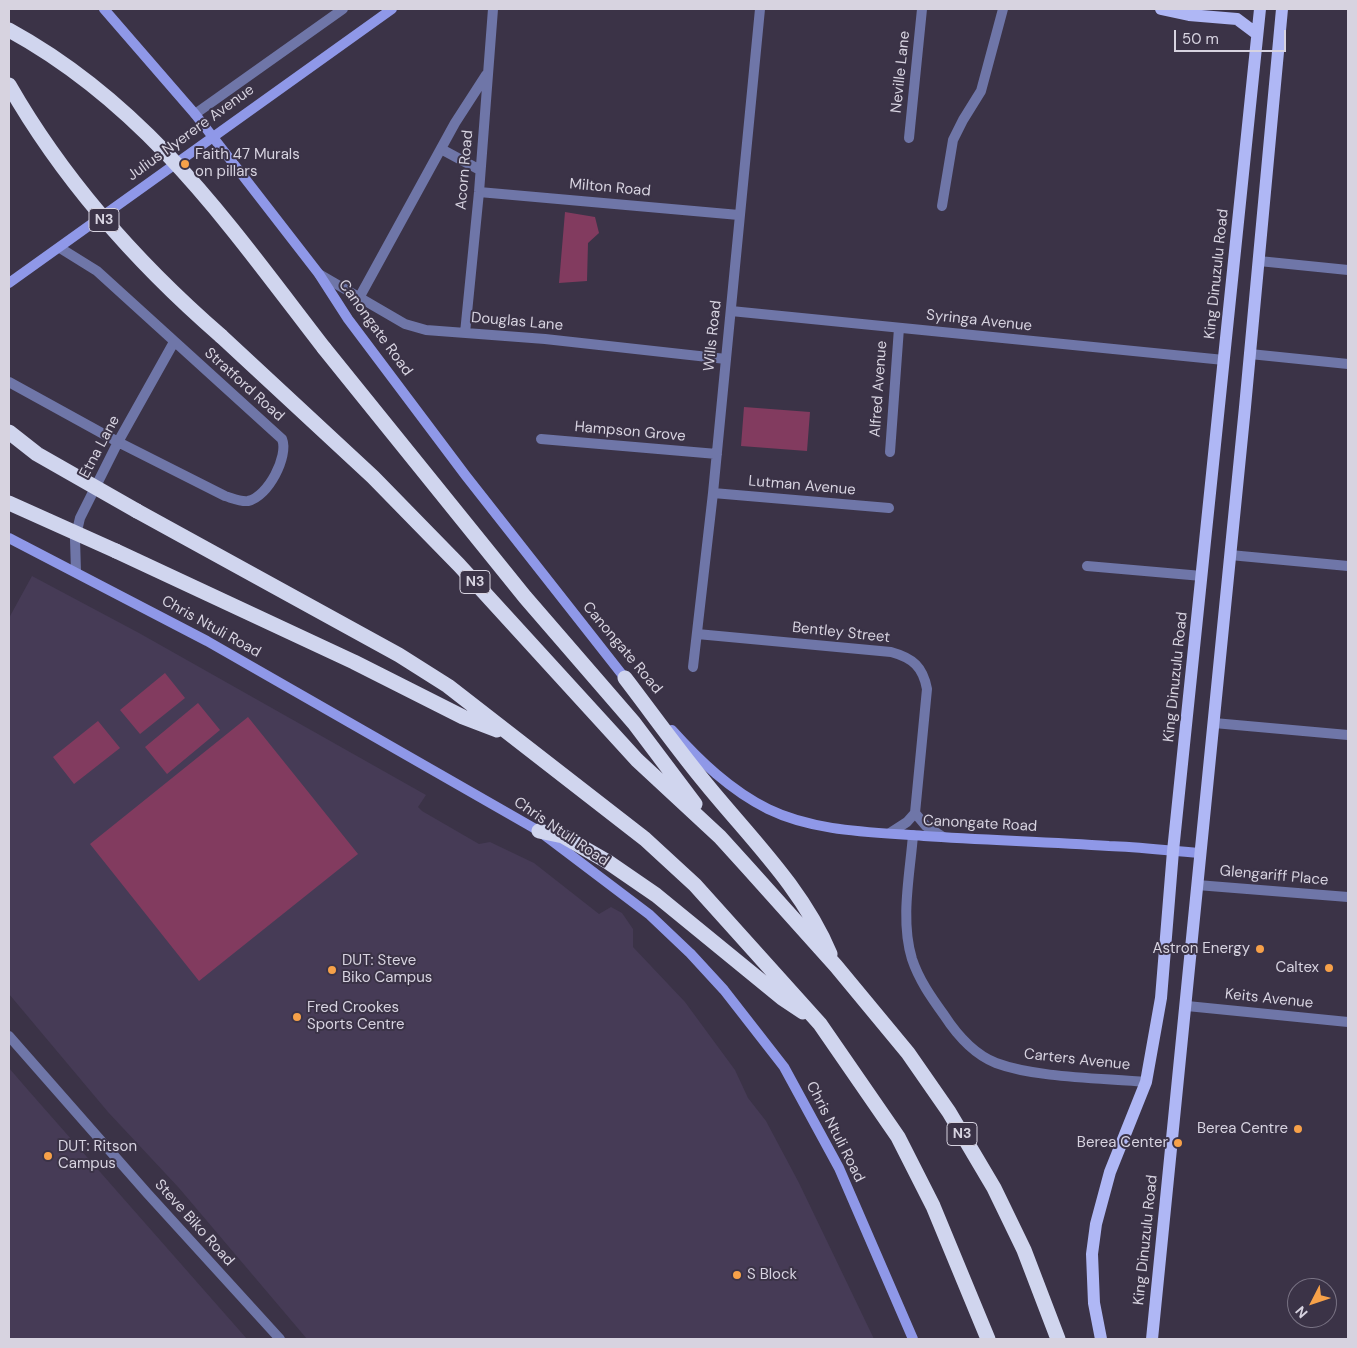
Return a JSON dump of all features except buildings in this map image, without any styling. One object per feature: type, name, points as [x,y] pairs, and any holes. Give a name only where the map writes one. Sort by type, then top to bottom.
[{"type":"highway","points":[[9,30],[36,44],[92,84],[164,148],[219,212],[324,348],[526,597],[634,723],[720,838]]},
{"type":"highway","name":"N3","points":[[9,85],[27,116],[62,168],[136,257],[379,484],[459,565],[637,760],[720,838],[836,966],[908,1053],[949,1112],[994,1188],[1024,1250],[1058,1339]]},
{"type":"highway","points":[[9,432],[37,454],[137,512],[400,655],[461,696],[645,839],[695,885],[820,1024],[898,1137],[933,1206],[988,1339]]},
{"type":"highway","points":[[9,503],[354,662],[463,717],[506,732]]},
{"type":"highway","points":[[625,678],[703,780],[803,902],[819,928],[836,966]]},
{"type":"highway","points":[[539,831],[563,836],[608,862],[656,895],[782,998],[820,1024]]},
{"type":"main road","name":"Canongate Road","points":[[104,9],[195,114],[319,274],[348,319],[466,476],[625,678],[700,759],[741,794],[769,810],[814,824],[913,835],[1200,853]]},
{"type":"main road","name":"Julius Nyerere Avenue","points":[[9,282],[60,248],[212,136],[392,9]]},
{"type":"main road","points":[[1161,9],[1183,14],[1236,19],[1257,34]]},
{"type":"main road","name":"King Dinuzulu Road","points":[[1101,1339],[1091,1277],[1096,1224],[1110,1172],[1146,1082],[1162,989],[1173,851],[1260,9]]},
{"type":"main road","name":"King Dinuzulu Road","points":[[1152,1339],[1214,723],[1282,9]]},
{"type":"main road","name":"Chris Ntuli Road","points":[[9,538],[207,641],[539,831],[617,888],[690,953],[724,990],[784,1067],[839,1168],[913,1339]]},
{"type":"street","points":[[195,114],[343,9]]},
{"type":"street","name":"Acorn Road","points":[[465,333],[479,192],[493,9]]},
{"type":"street","name":"Wills Road","points":[[693,667],[714,493],[760,9]]},
{"type":"street","name":"Neville Lane","points":[[909,138],[922,9]]},
{"type":"street","points":[[942,206],[954,140],[984,85],[1003,9]]},
{"type":"street","points":[[359,298],[441,149],[487,73]]},
{"type":"street","points":[[441,149],[480,170]]},
{"type":"street","name":"Milton Road","points":[[479,192],[739,215]]},
{"type":"street","name":"Stratford Road","points":[[9,382],[118,442],[225,496],[242,501],[250,501],[260,495],[273,479],[284,456],[285,446],[282,439],[97,271],[60,248]]},
{"type":"street","points":[[1259,261],[1348,270]]},
{"type":"street","name":"Douglas Lane","points":[[319,274],[405,324],[426,330],[545,339],[726,359]]},
{"type":"street","name":"Syringa Avenue","points":[[731,311],[1224,360]]},
{"type":"street","name":"Alfred Avenue","points":[[890,452],[899,328]]},
{"type":"street","name":"Etna Lane","points":[[76,572],[75,539],[80,518],[118,442],[174,342]]},
{"type":"street","points":[[1250,354],[1348,364]]},
{"type":"street","name":"Hampson Grove","points":[[541,439],[717,454]]},
{"type":"street","name":"Lutman Avenue","points":[[714,493],[889,508]]},
{"type":"street","points":[[1230,555],[1348,566]]},
{"type":"street","points":[[1087,566],[1202,576]]},
{"type":"street","name":"Bentley Street","points":[[697,634],[892,652],[911,659],[922,672],[927,689],[915,813]]},
{"type":"street","points":[[1214,723],[1348,735]]},
{"type":"street","points":[[890,833],[907,822],[915,813],[926,826],[943,837]]},
{"type":"street","name":"Carters Avenue","points":[[913,835],[907,915],[908,942],[912,959],[924,986],[963,1041],[978,1053],[995,1062],[1023,1070],[1146,1082]]},
{"type":"street","name":"Glengariff Place","points":[[1197,885],[1348,897]]},
{"type":"street","name":"Keits Avenue","points":[[1186,1006],[1348,1022]]},
{"type":"street","name":"Steve Biko Road","points":[[9,1036],[147,1193],[280,1339]]},
{"type":"shaded area","points":[[565,212],[595,217],[599,233],[588,243],[587,281],[559,283]]},
{"type":"shaded area","points":[[744,407],[810,412],[807,451],[741,446]]},
{"type":"shaded area","name":"DUT: Steve Biko Campus","points":[[32,576],[139,633],[426,795],[418,807],[422,811],[479,844],[490,842],[534,863],[599,914],[611,907],[622,913],[633,929],[633,947],[685,1002],[735,1070],[748,1098],[766,1121],[799,1183],[874,1339],[307,1339],[179,1188],[108,1112],[9,994],[9,618]]},
{"type":"shaded area","points":[[165,673],[185,698],[140,734],[120,710]]},
{"type":"shaded area","points":[[198,703],[220,730],[167,774],[145,747]]},
{"type":"shaded area","points":[[248,717],[358,854],[199,981],[90,844]]},
{"type":"shaded area","points":[[98,721],[120,748],[74,784],[53,757]]},
{"type":"shaded area","name":"DUT: Ritson Campus","points":[[9,1068],[28,1090],[247,1339],[9,1339]]},
{"type":"place","name":"Faith 47 Murals on pillars","points":[[185,164]]},
{"type":"place","name":"Astron Energy","points":[[1260,949]]},
{"type":"place","name":"Caltex","points":[[1329,968]]},
{"type":"place","name":"DUT: Steve Biko Campus","points":[[332,970]]},
{"type":"place","name":"Fred Crookes Sports Centre","points":[[297,1017]]},
{"type":"place","name":"Berea Centre","points":[[1298,1129]]},
{"type":"place","name":"Berea Center","points":[[1178,1143]]},
{"type":"place","name":"DUT: Ritson Campus","points":[[48,1156]]},
{"type":"place","name":"S Block","points":[[737,1275]]}]
